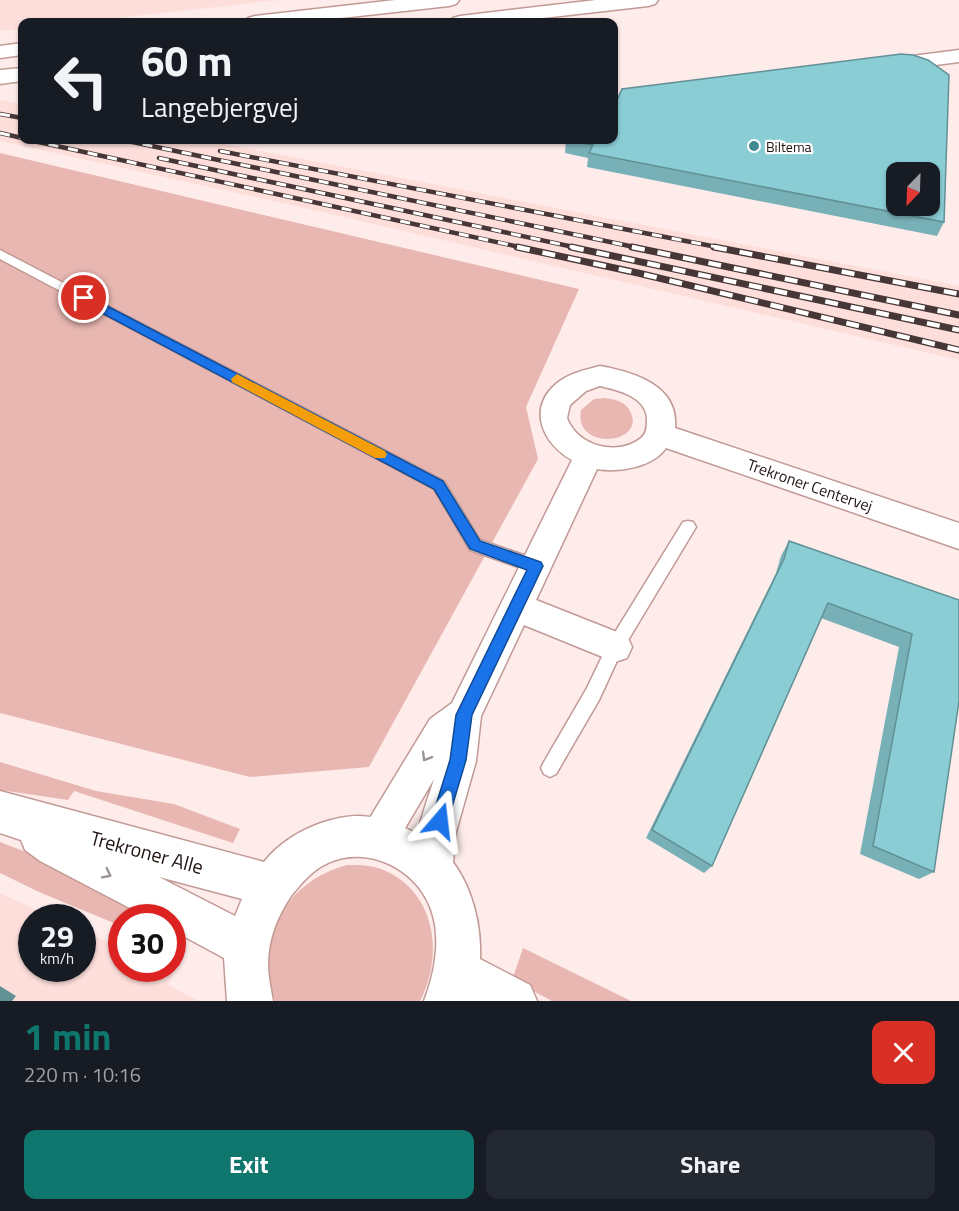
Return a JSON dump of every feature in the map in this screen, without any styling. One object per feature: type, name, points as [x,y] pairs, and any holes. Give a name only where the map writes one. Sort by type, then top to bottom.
[{"type":"main road","points":[[290,18],[449,0]]},
{"type":"main road","points":[[494,18],[648,0]]},
{"type":"main road","points":[[0,52],[18,50]]},
{"type":"main road","points":[[0,78],[18,76]]},
{"type":"main road","name":"Trekroner Alle","points":[[11,816],[271,885]]},
{"type":"main road","name":"Trekroner Alle","points":[[11,816],[55,846],[246,945]]},
{"type":"main road","points":[[250,1001],[245,977],[246,945],[253,919],[271,885],[295,860],[317,846],[352,837],[378,838],[408,850],[433,872],[448,896],[455,918],[459,945],[451,986],[514,1001]]},
{"type":"street","points":[[865,68],[959,56]]},
{"type":"street","points":[[616,377],[644,388],[654,398],[663,422],[660,434],[652,446],[640,454],[624,459],[589,456],[575,449],[564,439],[557,427],[554,415],[556,403],[562,392],[586,378],[616,377]]},
{"type":"street","name":"Trekroner Centervej","points":[[660,434],[959,536]]},
{"type":"street","points":[[433,872],[437,832],[458,760],[464,715],[589,456]]},
{"type":"street","points":[[516,607],[615,647]]},
{"type":"street","points":[[378,838],[442,731],[464,715]]},
{"type":"lane","points":[[0,254],[439,485],[475,545],[536,566]]},
{"type":"lane","points":[[550,768],[593,694],[615,647],[688,527]]},
{"type":"shaded area","points":[[0,0],[280,0],[116,18],[18,18],[18,29],[0,31]]},
{"type":"shaded area","points":[[0,100],[18,103],[18,144],[226,144],[959,286],[959,360],[296,206],[0,141]]},
{"type":"shaded area","points":[[0,153],[579,289],[526,407],[538,459],[369,767],[250,777],[0,713]]},
{"type":"shaded area","points":[[604,398],[620,402],[627,406],[631,413],[633,424],[628,432],[619,437],[608,439],[597,437],[587,432],[581,423],[581,410],[594,399]]},
{"type":"shaded area","points":[[0,762],[96,791],[174,804],[240,829],[233,843],[74,791],[68,800],[0,790]]},
{"type":"shaded area","points":[[0,842],[114,886],[147,904],[108,904],[108,921],[96,916],[96,904],[68,904],[0,873]]},
{"type":"shaded area","points":[[347,865],[363,865],[388,872],[417,896],[426,912],[433,947],[432,966],[420,1001],[275,1001],[269,978],[268,956],[272,935],[280,916],[291,899],[307,884],[325,873]]},
{"type":"shaded area","points":[[0,893],[23,904],[18,904],[18,982],[96,982],[96,937],[108,942],[108,982],[169,982],[168,985],[199,1001],[0,1001]]},
{"type":"shaded area","points":[[523,948],[631,1001],[552,1001],[512,980]]},
{"type":"building","name":"Biltema","points":[[901,54],[928,60],[949,75],[944,222],[913,216],[940,216],[940,162],[886,162],[886,211],[589,153],[593,145],[588,144],[618,144],[618,98],[622,89]]},
{"type":"building","points":[[789,541],[959,600],[959,701],[934,872],[873,846],[912,634],[828,603],[712,866],[652,830],[784,559]]},
{"type":"railway","points":[[0,114],[18,117]]},
{"type":"railway","points":[[0,133],[18,137]]},
{"type":"railway","points":[[47,144],[524,248]]},
{"type":"railway","points":[[142,144],[639,248]]},
{"type":"railway","points":[[220,151],[722,248]]},
{"type":"railway","points":[[159,158],[578,248]]},
{"type":"railway","points":[[517,247],[638,273],[959,350]]},
{"type":"railway","points":[[571,247],[959,330]]},
{"type":"railway","points":[[632,247],[959,315]]},
{"type":"railway","points":[[714,247],[959,294]]},
{"type":"slow traffic","points":[[237,379],[380,454]]},
{"type":"place","name":"Biltema","points":[[754,146]]},
{"type":"route","points":[[84,298],[439,485],[475,545],[536,566],[464,715],[458,760],[440,821]]}]
